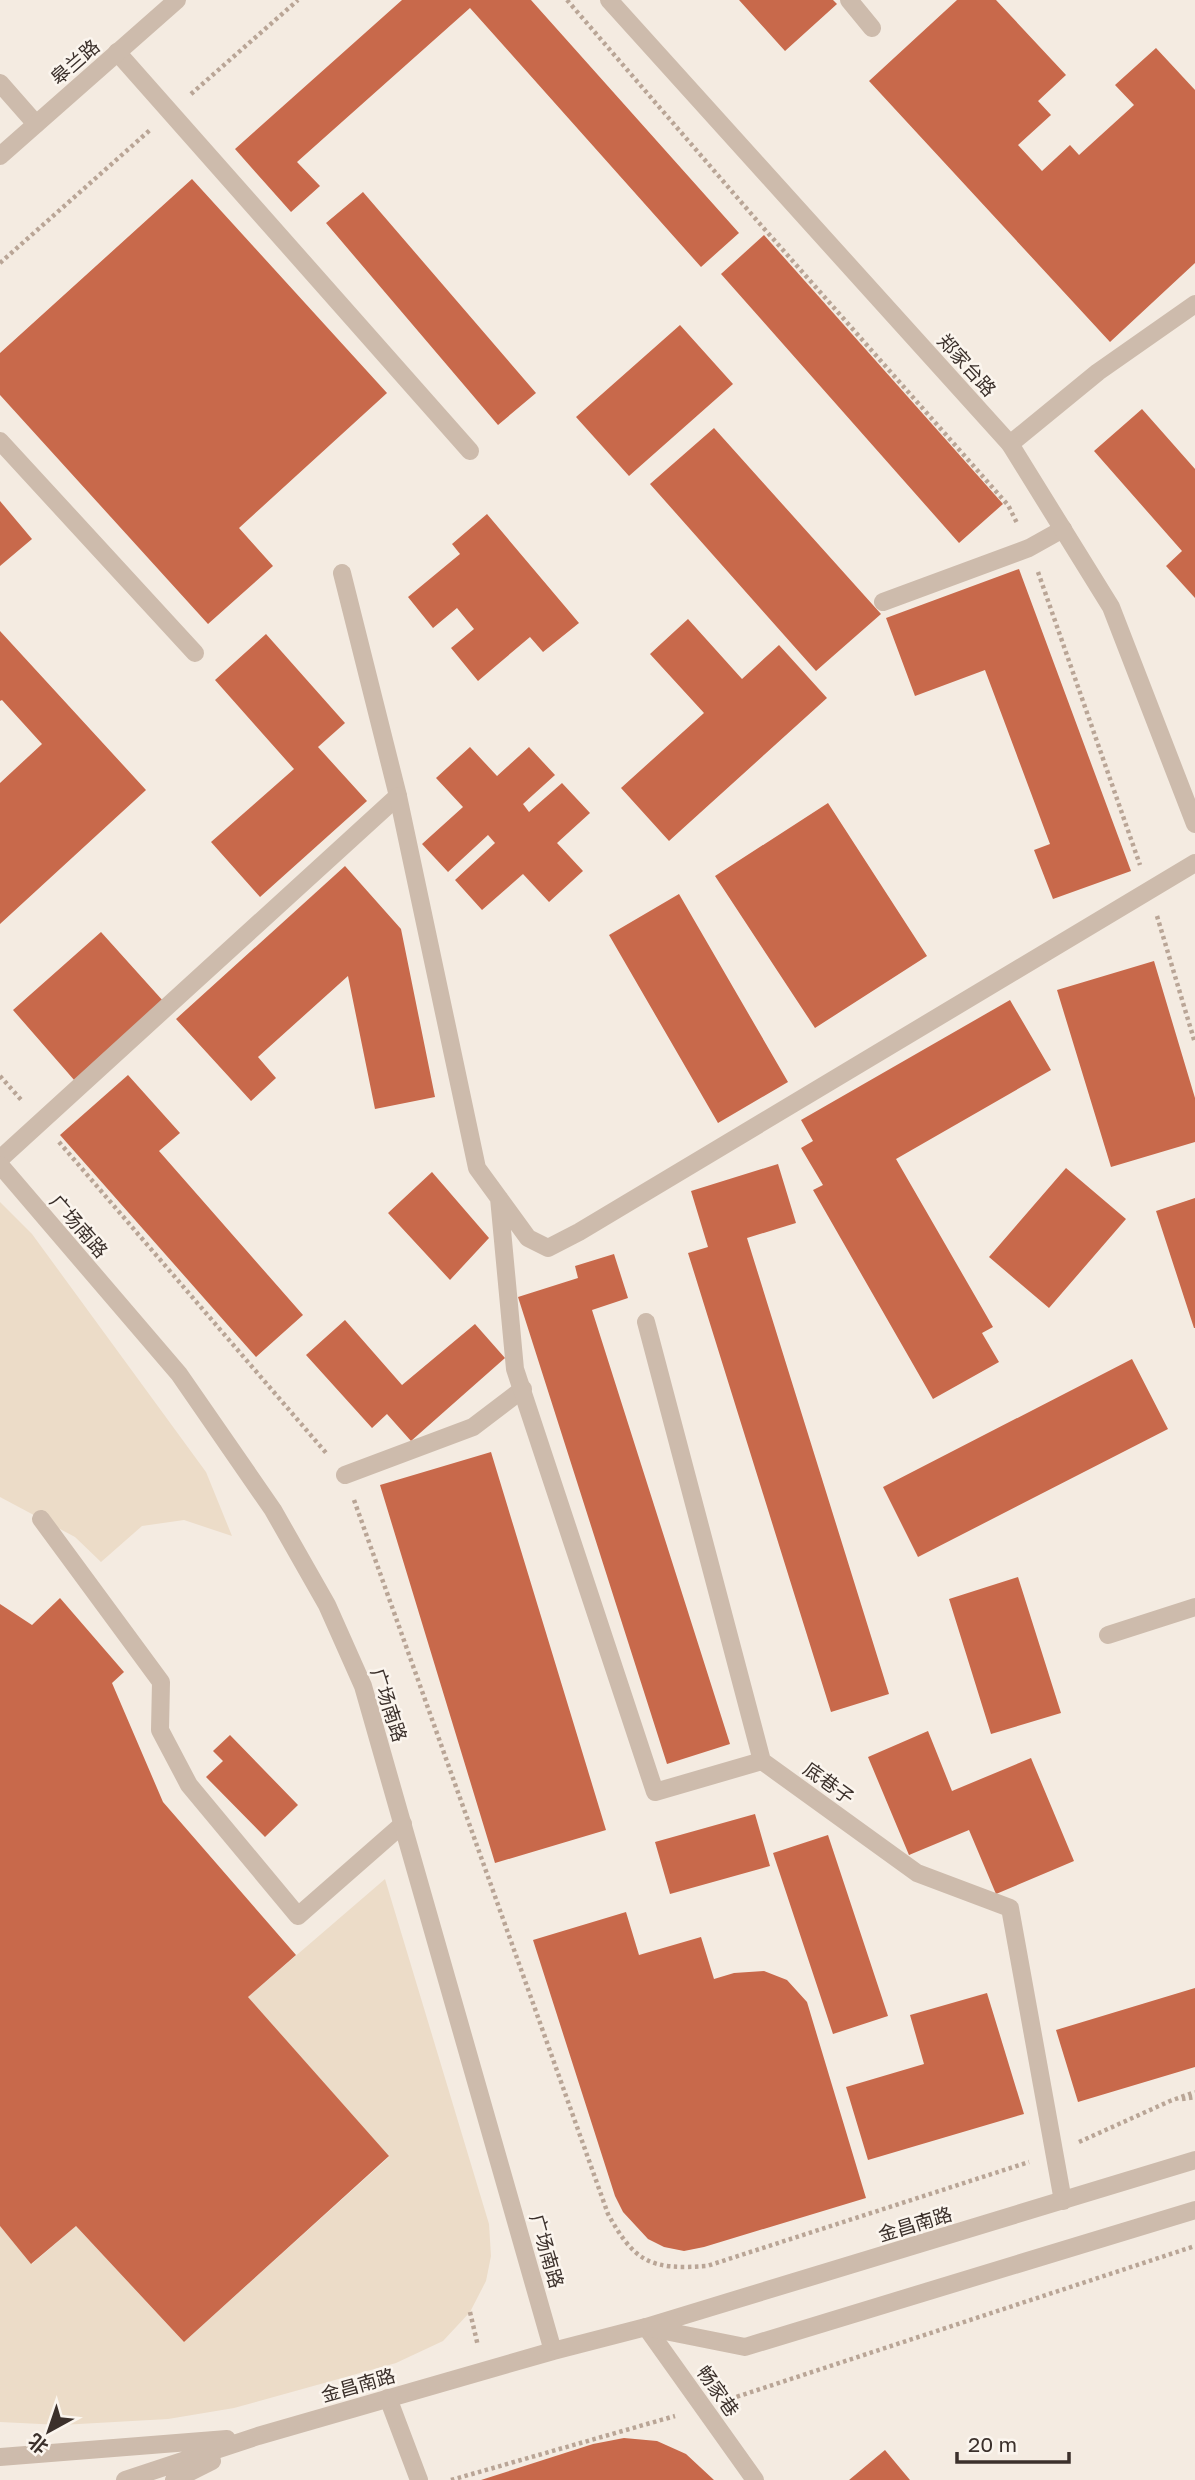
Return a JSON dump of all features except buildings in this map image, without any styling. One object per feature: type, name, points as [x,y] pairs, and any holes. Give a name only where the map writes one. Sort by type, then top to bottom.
[{"type":"street","name":"皋兰路","points":[[0,156],[177,0]]},
{"type":"street","name":"郑家台路","points":[[609,0],[1010,444],[1111,607],[1195,824]]},
{"type":"street","points":[[849,0],[872,28]]},
{"type":"street","points":[[117,52],[470,451]]},
{"type":"street","points":[[0,83],[36,124]]},
{"type":"street","points":[[1010,444],[1098,372],[1195,304]]},
{"type":"street","points":[[0,441],[194,653]]},
{"type":"street","points":[[883,602],[1029,548],[1063,529]]},
{"type":"street","points":[[342,573],[398,796],[477,1168],[528,1238],[548,1248],[579,1232],[1195,863]]},
{"type":"street","points":[[0,1159],[398,796]]},
{"type":"street","name":"广场南路","points":[[0,1165],[179,1374],[273,1510],[327,1605],[363,1686],[553,2351]]},
{"type":"street","points":[[499,1198],[516,1369],[655,1792],[762,1761],[646,1322]]},
{"type":"street","points":[[345,1475],[473,1427],[523,1389]]},
{"type":"street","points":[[41,1519],[161,1682],[160,1730],[189,1785],[298,1916],[403,1824]]},
{"type":"street","points":[[1108,1635],[1195,1607]]},
{"type":"street","name":"底巷子","points":[[762,1761],[917,1873],[1010,1908],[1063,2200]]},
{"type":"street","name":"金昌南路","points":[[125,2480],[258,2436],[646,2327],[1195,2160]]},
{"type":"street","name":"金昌南路","points":[[646,2327],[745,2347],[1195,2210]]},
{"type":"street","name":"畅家巷","points":[[646,2327],[755,2480]]},
{"type":"street","points":[[388,2398],[419,2480]]},
{"type":"street","points":[[0,2456],[258,2436]]},
{"type":"street","points":[[174,2480],[258,2436]]},
{"type":"path","points":[[567,0],[1008,505],[1029,548],[1149,891],[1195,1043]]},
{"type":"path","points":[[0,1076],[345,1475],[608,2214],[623,2242],[649,2263],[674,2268],[707,2266],[1054,2154],[1170,2101],[1195,2094]]},
{"type":"path","points":[[451,2480],[704,2408],[1195,2246]]},
{"type":"shaded area","points":[[0,1202],[32,1234],[206,1472],[232,1536],[184,1520],[142,1526],[101,1562],[75,1537],[0,1497]]},
{"type":"shaded area","points":[[385,1879],[489,2224],[491,2256],[486,2281],[470,2312],[443,2341],[396,2363],[234,2408],[168,2419],[61,2425],[0,2422],[0,2226],[32,2264],[76,2226],[184,2342],[389,2157],[248,1997]]}]
